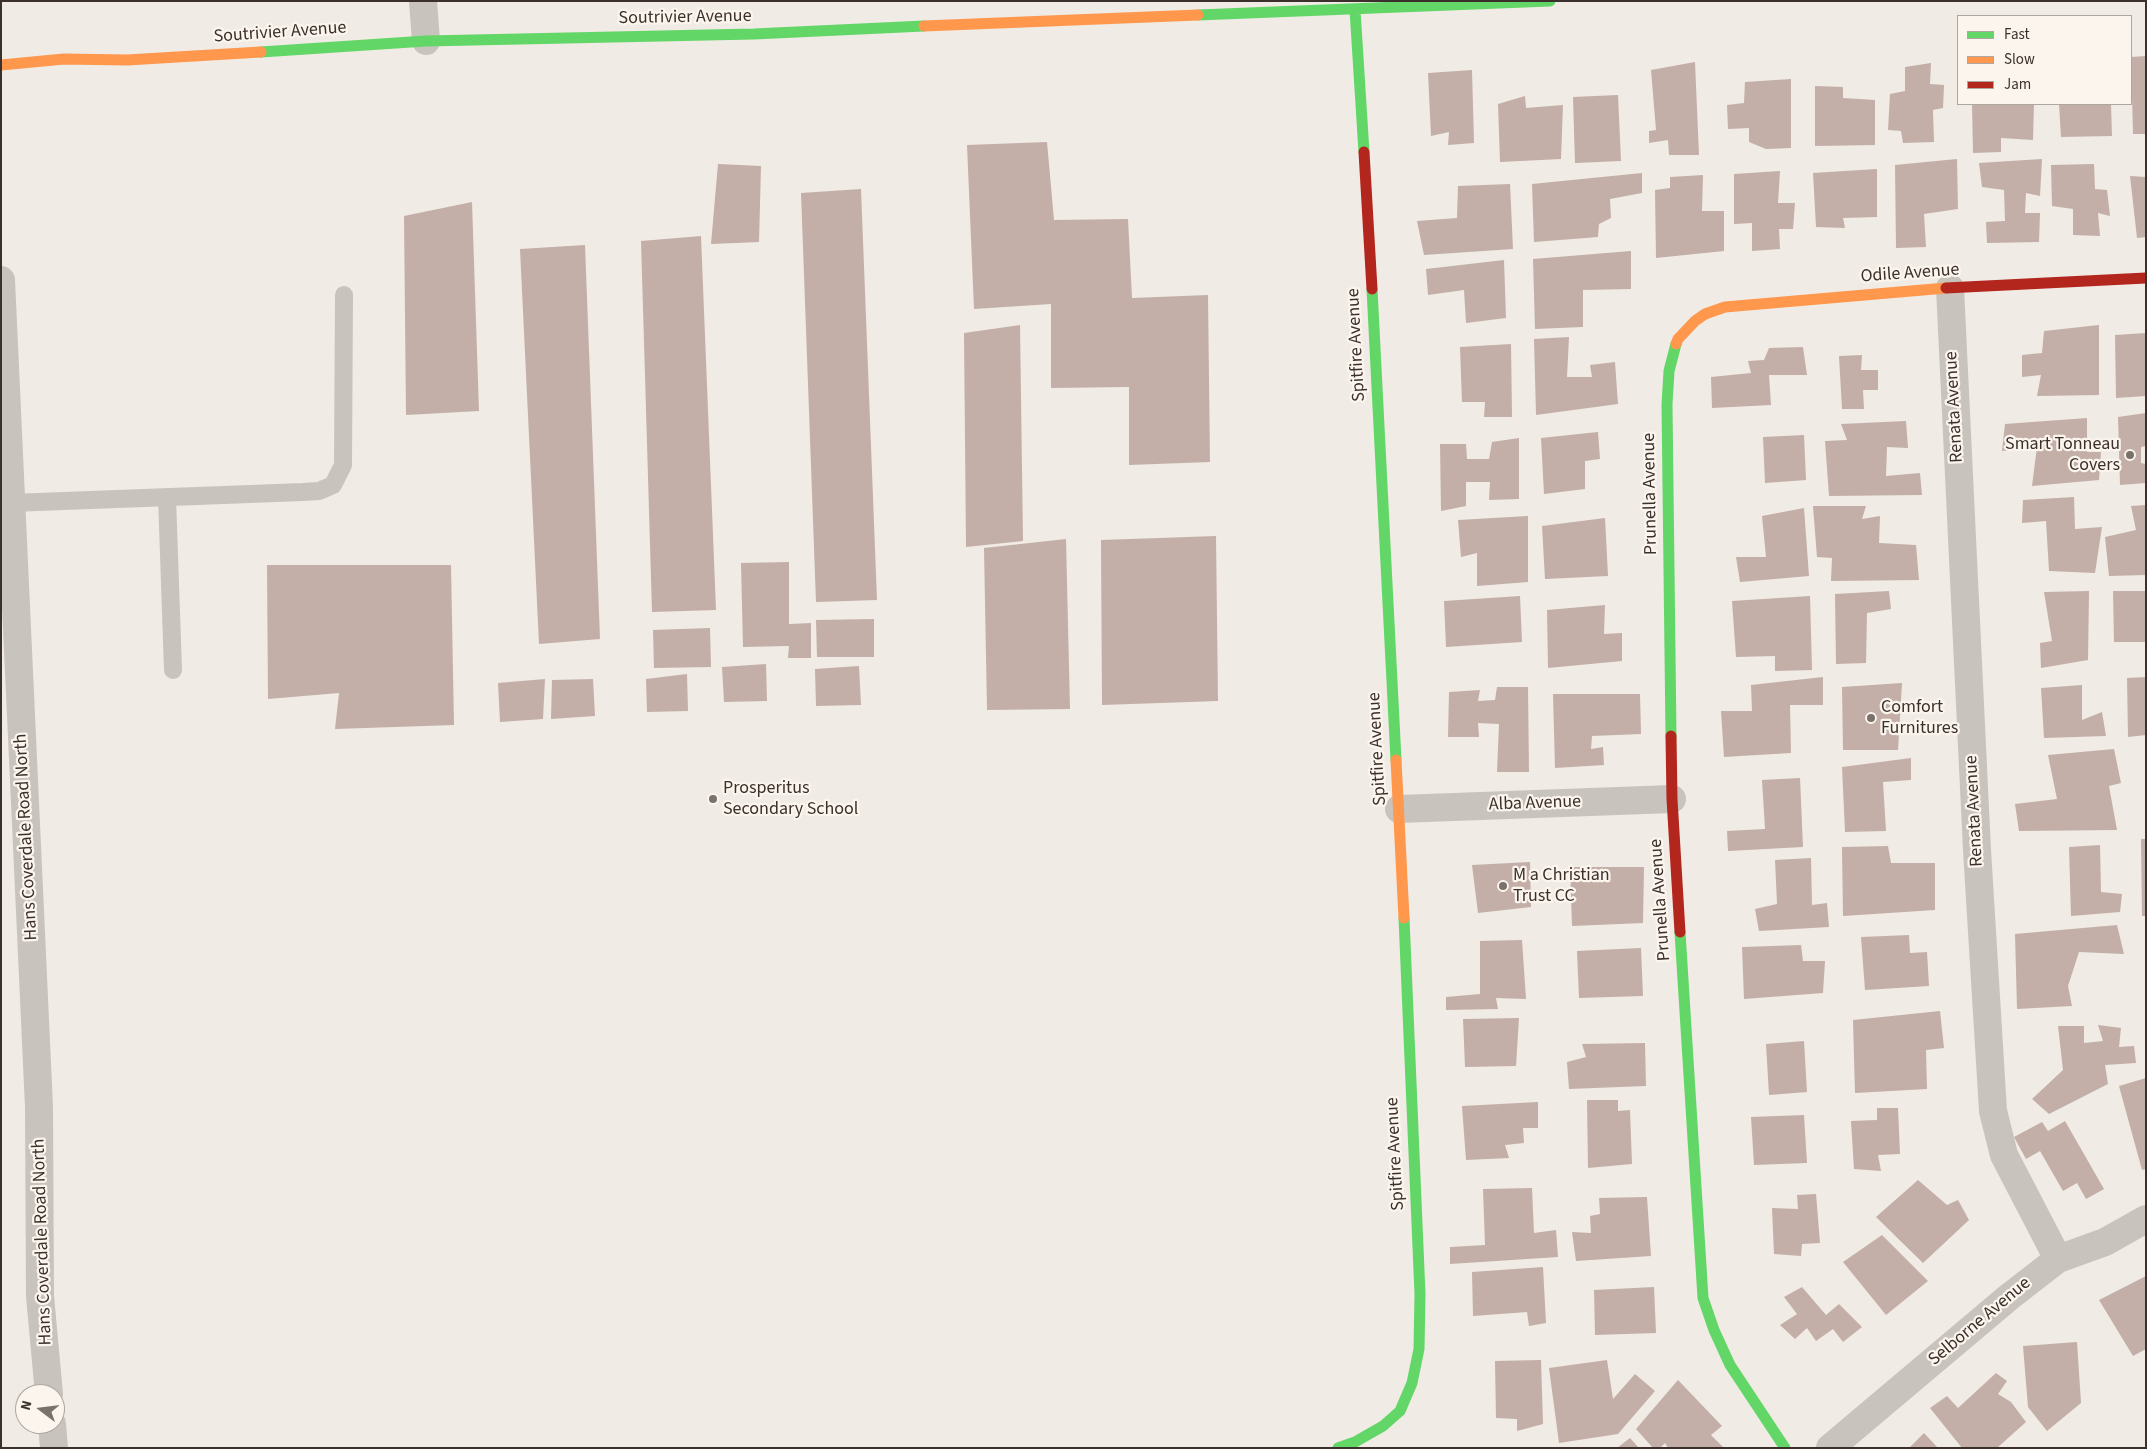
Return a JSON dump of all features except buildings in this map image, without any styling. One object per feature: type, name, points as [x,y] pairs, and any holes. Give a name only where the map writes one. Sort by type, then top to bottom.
[{"type":"street","points":[[423,1],[426,42]]},
{"type":"street","name":"Soutrivier Avenue","points":[[1,65],[64,59],[127,60],[426,42],[754,34],[1028,21],[1355,10],[1550,1]]},
{"type":"street","name":"Spitfire Avenue","points":[[1338,1448],[1355,1442],[1383,1426],[1400,1411],[1412,1383],[1419,1349],[1420,1294],[1399,809],[1360,68],[1355,10]]},
{"type":"street","name":"Odile Avenue","points":[[1685,331],[1705,314],[1725,307],[1950,288],[2146,278]]},
{"type":"street","name":"Hans Coverdale Road North","points":[[1,280],[3,395],[11,503],[39,1107],[40,1296],[48,1384]]},
{"type":"street","name":"Renata Avenue","points":[[1950,288],[1977,850],[1993,1111],[2004,1155],[2058,1259]]},
{"type":"street","name":"Prunella Avenue","points":[[1685,331],[1678,339],[1673,351],[1669,371],[1667,404],[1672,799],[1704,1298],[1714,1330],[1730,1365],[1785,1448]]},
{"type":"street","name":"Alba Avenue","points":[[1399,809],[1672,799]]},
{"type":"street","name":"Selborne Avenue","points":[[1830,1448],[2009,1297],[2058,1259],[2105,1242],[2146,1220]]},
{"type":"street","points":[[53,1434],[54,1448]]},
{"type":"lane","points":[[11,503],[303,492],[319,491],[333,485],[343,465],[344,295]]},
{"type":"lane","points":[[167,497],[174,670]]},
{"type":"traffic: fast","points":[[1198,15],[1550,1]]},
{"type":"traffic: fast","points":[[1355,10],[1364,152]]},
{"type":"traffic: fast","points":[[261,52],[426,41],[754,34],[924,26]]},
{"type":"traffic: fast","points":[[1372,289],[1396,760]]},
{"type":"traffic: fast","points":[[1671,736],[1667,404],[1669,371],[1676,344]]},
{"type":"traffic: fast","points":[[1338,1448],[1355,1442],[1383,1426],[1400,1411],[1412,1383],[1419,1349],[1420,1294],[1404,918]]},
{"type":"traffic: fast","points":[[1680,932],[1703,1298],[1714,1330],[1730,1365],[1785,1448]]},
{"type":"traffic: slow","points":[[924,26],[1198,15]]},
{"type":"traffic: slow","points":[[1,65],[64,59],[127,60],[261,52]]},
{"type":"traffic: slow","points":[[1676,344],[1678,339],[1695,321],[1705,314],[1725,307],[1946,288]]},
{"type":"traffic: slow","points":[[1396,760],[1404,918]]},
{"type":"traffic: jam","points":[[1364,152],[1372,289]]},
{"type":"traffic: jam","points":[[1946,288],[2146,278]]},
{"type":"traffic: jam","points":[[1671,736],[1672,799],[1680,932]]},
{"type":"place","name":"Smart Tonneau Covers","points":[[2130,455]]},
{"type":"place","name":"Comfort Furnitures","points":[[1871,718]]},
{"type":"place","name":"Prosperitus Secondary School","points":[[713,799]]},
{"type":"place","name":"M a Christian Trust CC","points":[[1503,886]]}]
